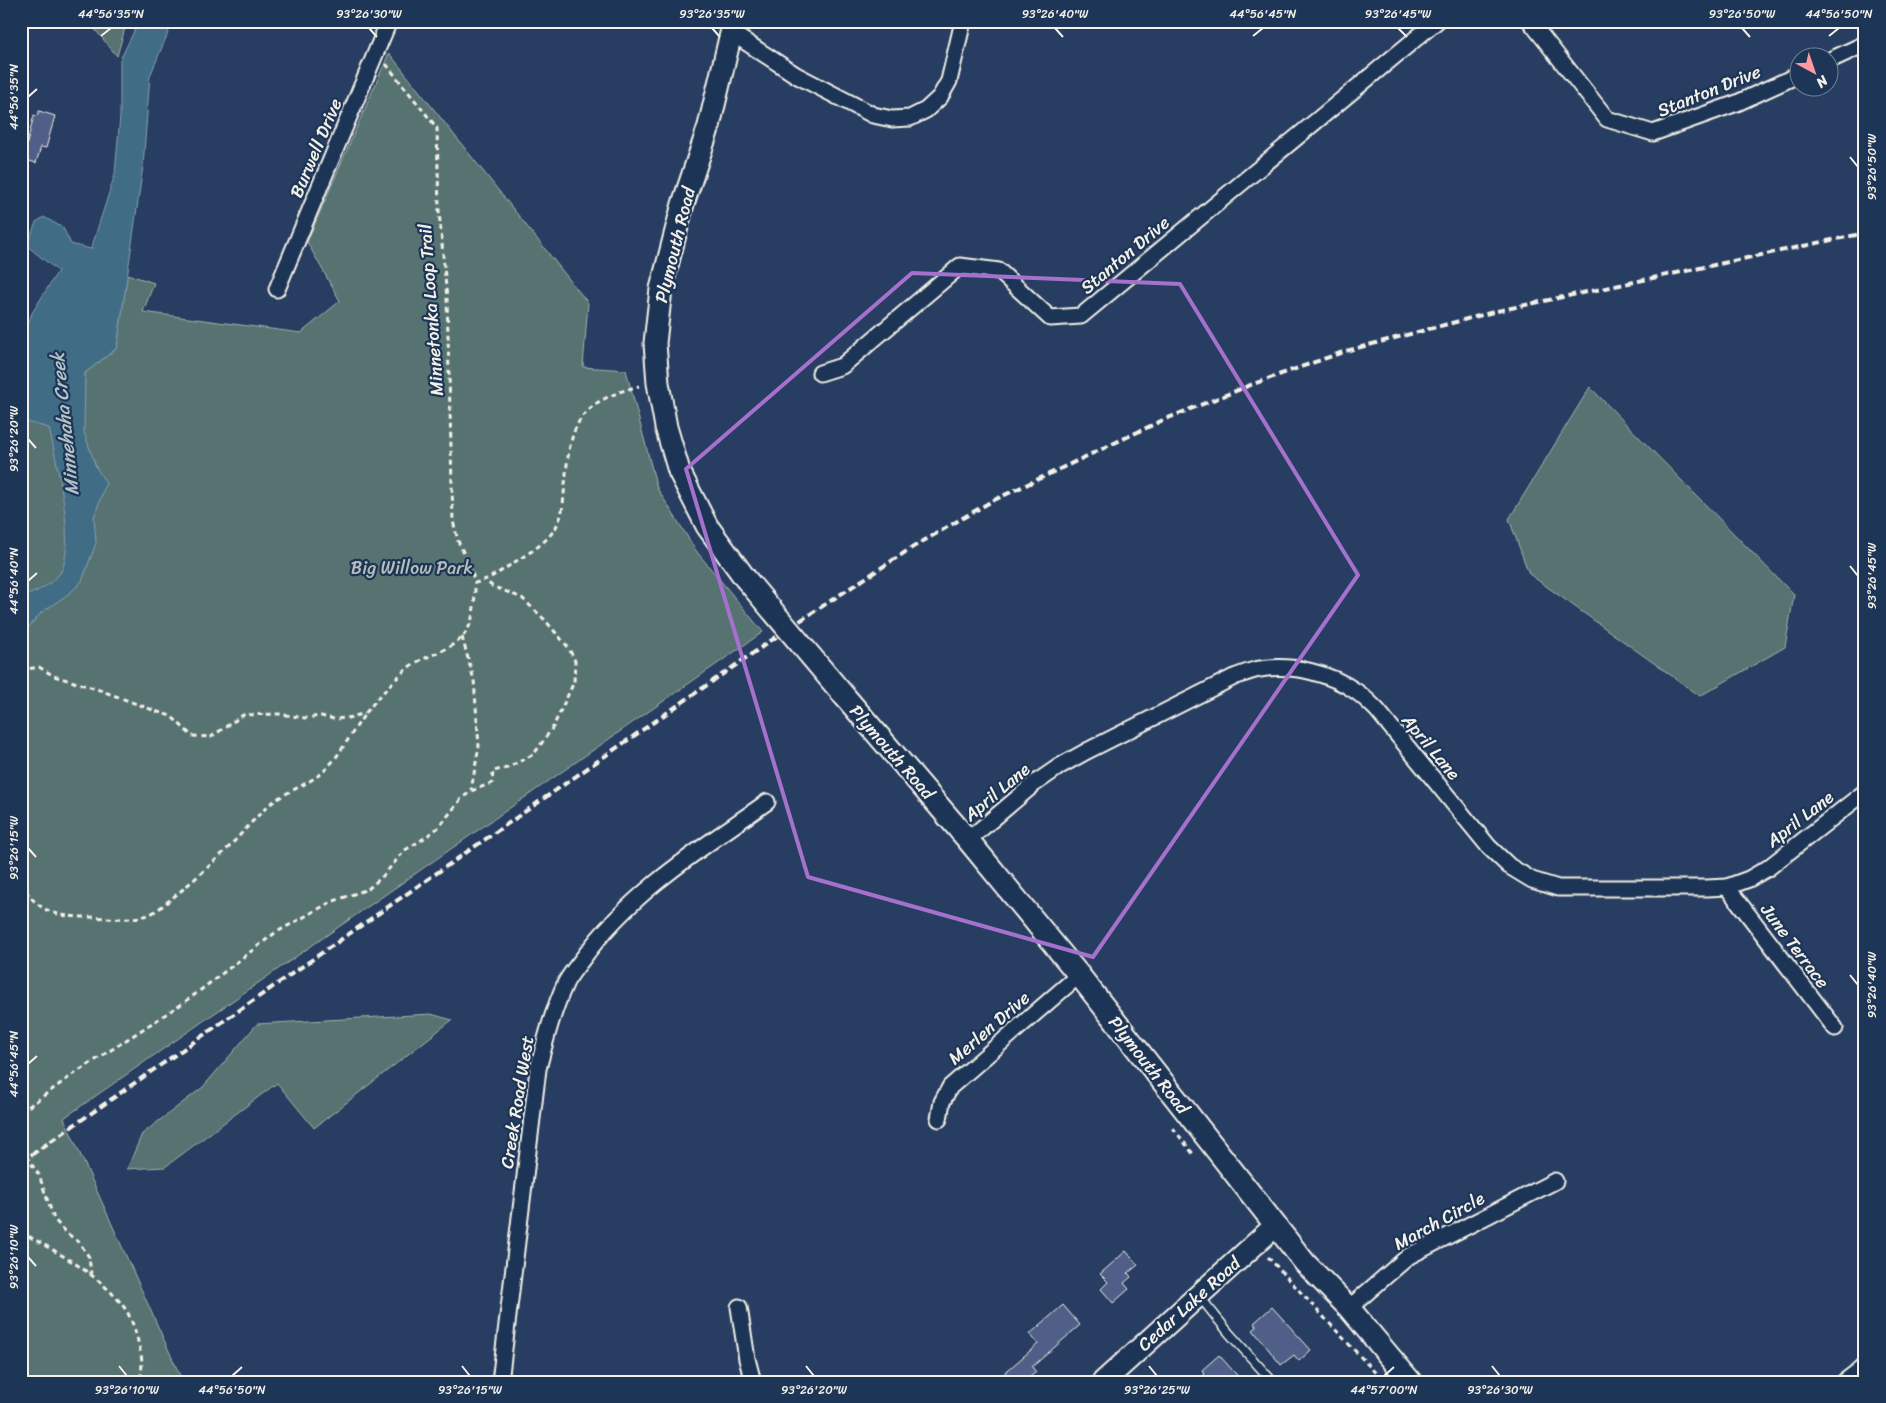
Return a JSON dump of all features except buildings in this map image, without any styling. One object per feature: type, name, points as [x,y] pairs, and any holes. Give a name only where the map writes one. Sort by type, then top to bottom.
[{"type":"main road","name":"Plymouth Road","points":[[733,27],[709,126],[683,204],[660,289],[655,343],[658,383],[666,427],[679,471],[707,526],[746,578],[968,840],[1079,975],[1305,1263],[1349,1308],[1411,1382]]},
{"type":"main road","name":"Cedar Lake Road","points":[[1102,1382],[1275,1226]]},
{"type":"street","name":"Burwell Drive","points":[[277,289],[389,21]]},
{"type":"street","points":[[733,27],[796,75],[873,114],[892,119],[910,118],[926,110],[940,97],[949,81],[963,21]]},
{"type":"street","name":"Stanton Drive","points":[[820,373],[842,366],[960,266],[999,271],[1050,318],[1081,316],[1438,21]]},
{"type":"street","name":"Stanton Drive","points":[[1530,21],[1607,119],[1654,133],[1736,103],[1788,80]]},
{"type":"street","points":[[1838,56],[1865,44]]},
{"type":"street","name":"April Lane","points":[[968,840],[1034,784],[1087,751],[1234,677],[1260,669],[1285,668],[1311,672],[1336,679],[1358,692],[1377,710],[1489,846],[1509,866],[1532,880],[1558,888],[1707,888],[1727,886],[1749,880],[1768,868],[1865,792]]},
{"type":"street","name":"Creek Road West","points":[[500,1382],[538,1068],[550,1019],[567,980],[592,946],[623,912],[661,878],[767,802]]},
{"type":"street","name":"June Terrace","points":[[1727,886],[1834,1028]]},
{"type":"street","name":"Merlen Drive","points":[[939,1119],[942,1102],[950,1087],[1079,975]]},
{"type":"street","name":"March Circle","points":[[1349,1308],[1409,1256],[1555,1180]]},
{"type":"street","points":[[739,1307],[747,1359],[753,1382]]},
{"type":"street","points":[[1844,1382],[1865,1366]]},
{"type":"lane","points":[[1198,1295],[1273,1382]]},
{"type":"path","name":"Minnetonka Loop Trail","points":[[377,52],[437,128],[438,211],[447,299],[453,521],[458,541],[471,569],[475,583],[475,600],[472,616],[462,637]]},
{"type":"path","points":[[475,583],[486,581],[534,550],[556,527],[562,514],[568,452],[573,434],[593,405],[617,392],[639,386]]},
{"type":"path","points":[[21,1112],[71,1076],[189,999],[275,932],[331,902],[368,889],[383,876],[405,850],[424,839],[439,827],[461,799],[471,791],[492,783],[493,771],[507,768],[534,754],[553,727],[574,682],[575,661],[568,647],[522,598],[492,586],[486,581]]},
{"type":"path","points":[[21,883],[29,898],[39,907],[49,912],[81,917],[134,917],[148,915],[192,883],[281,795],[313,780],[326,768],[342,749],[365,714],[405,670],[452,645],[462,637],[474,680],[478,737],[471,791]]},
{"type":"path","points":[[21,670],[39,667],[54,676],[97,688],[116,697],[171,716],[192,736],[211,737],[243,715],[279,714],[304,718],[321,716],[334,719],[365,714]]},
{"type":"path","points":[[1172,1126],[1196,1157]]},
{"type":"path","points":[[21,1149],[39,1175],[54,1219],[65,1232],[79,1242],[89,1257],[91,1275]]},
{"type":"path","points":[[21,1232],[91,1275],[107,1288],[125,1309],[142,1356],[140,1382]]},
{"type":"path","points":[[1258,1242],[1272,1262],[1384,1382]]},
{"type":"highlighted area","points":[[912,273],[1180,284],[1358,575],[1093,957],[808,877],[686,469]]},
{"type":"green space","points":[[88,21],[127,21],[117,56]]},
{"type":"green space","name":"Big Willow Park","points":[[389,53],[588,303],[583,367],[626,370],[657,488],[697,552],[763,632],[64,1118],[183,1382],[21,1382],[21,312],[84,388],[85,373],[117,348],[127,274],[154,283],[143,312],[301,333],[340,301],[307,242]]},
{"type":"green space","points":[[1590,387],[1794,595],[1785,647],[1700,696],[1529,574],[1509,519]]},
{"type":"green space","points":[[431,1014],[452,1020],[314,1128],[277,1083],[165,1167],[127,1169],[142,1134],[203,1087],[257,1024]]},
{"type":"water","name":"Minnehaha Creek","points":[[139,21],[173,21],[150,76],[143,166],[117,348],[85,373],[84,432],[96,467],[106,483],[94,517],[96,543],[82,581],[71,592],[41,613],[28,628],[21,656],[21,597],[42,588],[60,573],[65,561],[66,544],[64,502],[49,428],[23,421],[21,417],[21,342],[32,313],[58,271],[27,246],[36,222],[44,217],[63,228],[71,244],[91,249],[115,174],[120,116],[120,60]]},
{"type":"railway","points":[[21,1162],[792,626],[913,547],[992,501],[1163,420],[1253,384],[1346,351],[1497,311],[1865,233]]}]
